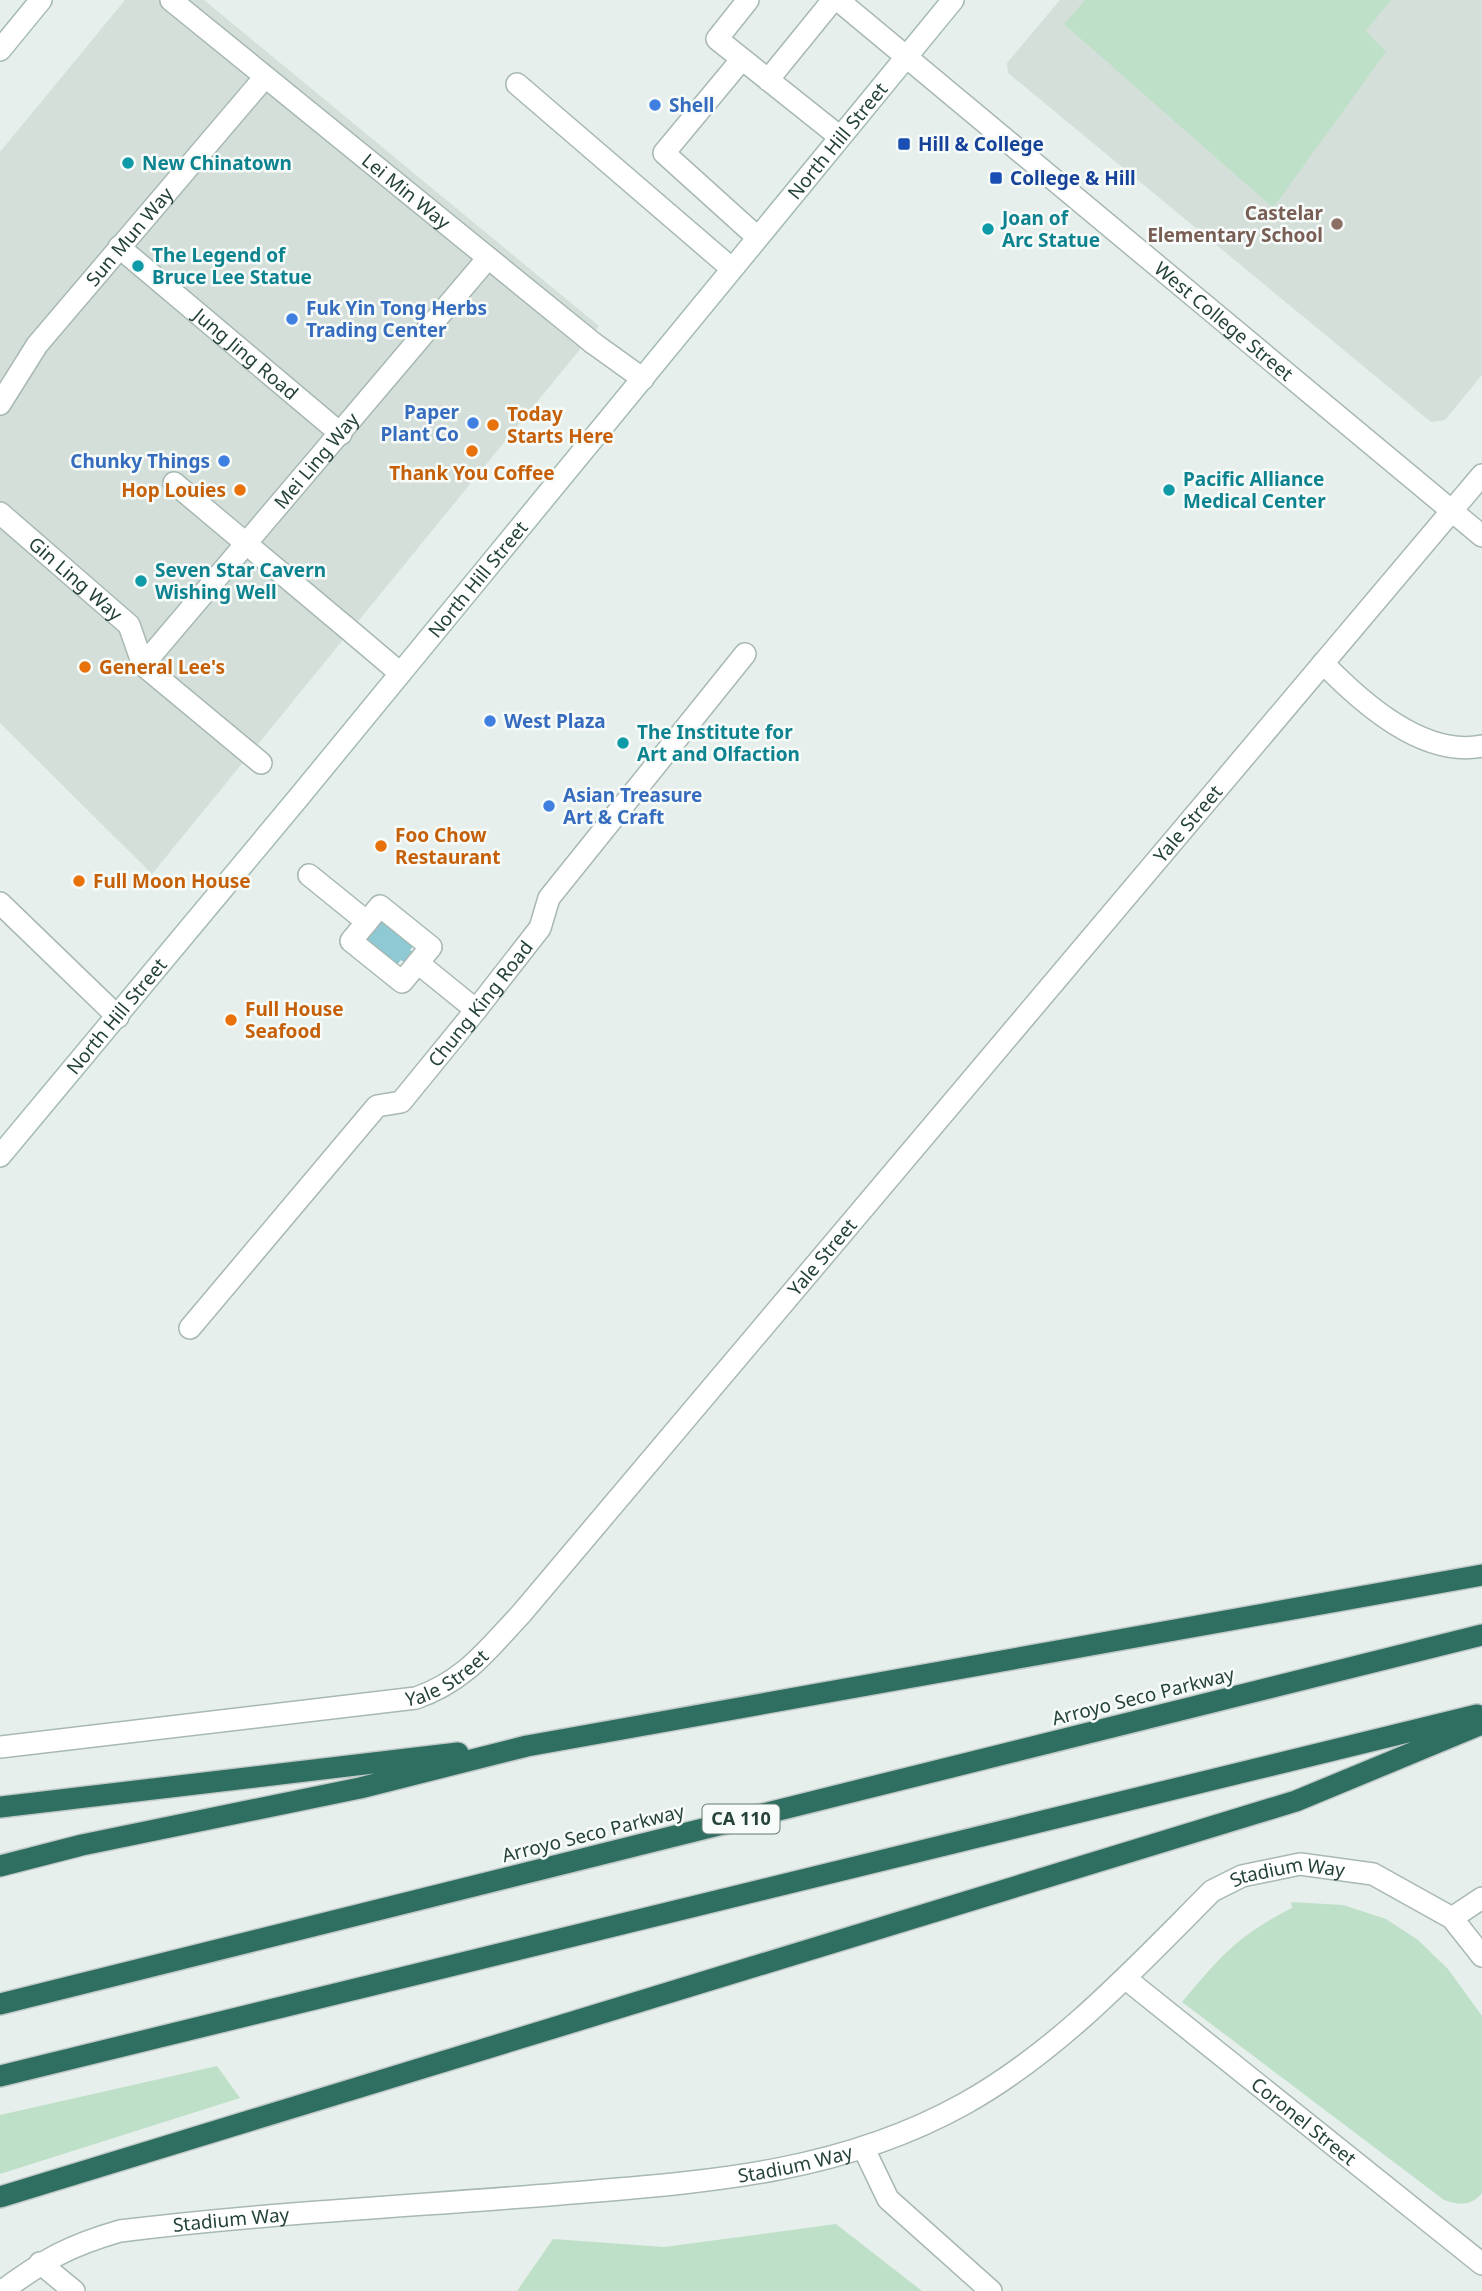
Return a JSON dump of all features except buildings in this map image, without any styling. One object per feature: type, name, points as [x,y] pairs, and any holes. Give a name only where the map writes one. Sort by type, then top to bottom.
[{"type":"highway","points":[[0,1866],[82,1845],[360,1788],[527,1746],[1482,1574]]},
{"type":"highway","name":"Arroyo Seco Parkway","points":[[0,2004],[1482,1634]]},
{"type":"highway","points":[[0,2076],[1482,1714]]},
{"type":"highway","points":[[0,2197],[1296,1801],[1482,1724]]},
{"type":"highway","points":[[0,1807],[355,1763],[527,1746]]},
{"type":"street","points":[[0,50],[41,0]]},
{"type":"street","name":"Lei Min Way","points":[[171,0],[593,343],[643,379]]},
{"type":"street","points":[[748,0],[717,39],[840,137]]},
{"type":"street","points":[[768,80],[835,0]]},
{"type":"street","name":"West College Street","points":[[835,0],[908,55],[1482,536]]},
{"type":"street","name":"North Hill Street","points":[[0,1156],[118,1017],[643,379],[756,236],[953,0]]},
{"type":"street","points":[[743,60],[664,153],[756,236]]},
{"type":"street","name":"Sun Mun Way","points":[[0,404],[37,345],[265,77]]},
{"type":"street","points":[[517,84],[731,268]]},
{"type":"street","name":"Jung Jing Road","points":[[119,247],[341,434]]},
{"type":"street","name":"Mei Ling Way","points":[[143,665],[488,258]]},
{"type":"street","name":"Yale Street","points":[[0,1747],[416,1698],[444,1688],[468,1671],[521,1614],[1482,475]]},
{"type":"street","points":[[174,483],[400,673]]},
{"type":"street","name":"Gin Ling Way","points":[[0,513],[129,625],[143,665]]},
{"type":"street","name":"Chung King Road","points":[[190,1328],[377,1107],[401,1102],[540,928],[549,898],[745,654]]},
{"type":"street","points":[[1323,663],[1352,694],[1386,719],[1440,745],[1482,746]]},
{"type":"street","points":[[143,665],[261,763]]},
{"type":"street","points":[[309,875],[367,922]]},
{"type":"street","points":[[0,903],[118,1017]]},
{"type":"street","points":[[380,906],[431,947],[418,963],[402,982],[351,940],[380,906]]},
{"type":"street","points":[[418,963],[476,1010]]},
{"type":"street","name":"Stadium Way","points":[[2,2291],[40,2263],[73,2245],[120,2231],[727,2180],[864,2149],[915,2129],[975,2097],[1065,2033],[1125,1978],[1212,1891],[1242,1876],[1300,1864],[1373,1874],[1452,1917],[1482,1956]]},
{"type":"street","points":[[1452,1917],[1482,1898]]},
{"type":"street","name":"Coronel Street","points":[[1125,1978],[1479,2256]]},
{"type":"street","points":[[864,2149],[888,2199],[991,2291]]},
{"type":"street","points":[[40,2263],[74,2291]]},
{"type":"shaded area","points":[[125,0],[204,0],[599,326],[152,874],[0,723],[0,152]]},
{"type":"shaded area","name":"Castelar Elementary School","points":[[1060,0],[1482,0],[1482,375],[1445,420],[1431,422],[1008,73],[1007,63]]},
{"type":"green space","points":[[1085,0],[1391,0],[1366,31],[1386,52],[1273,208],[1064,24]]},
{"type":"green space","points":[[1291,1902],[1343,1905],[1386,1919],[1418,1940],[1448,1969],[1482,2016],[1482,2193],[1473,2201],[1460,2204],[1444,2200],[1182,2002],[1231,1948],[1257,1928],[1292,1908]]},
{"type":"green space","points":[[217,2066],[240,2098],[0,2174],[0,2115]]},
{"type":"green space","points":[[836,2224],[922,2291],[517,2291],[553,2239],[664,2247]]},
{"type":"water","points":[[384,918],[416,943],[410,950],[415,953],[406,964],[401,960],[396,966],[365,941]]},
{"type":"place","name":"Shell","points":[[655,105]]},
{"type":"place","name":"Hill & College","points":[[904,144]]},
{"type":"place","name":"New Chinatown","points":[[128,163]]},
{"type":"place","name":"College & Hill","points":[[996,178]]},
{"type":"place","name":"Castelar Elementary School","points":[[1337,224]]},
{"type":"place","name":"Joan of Arc Statue","points":[[988,229]]},
{"type":"place","name":"The Legend of Bruce Lee Statue","points":[[138,266]]},
{"type":"place","name":"Fuk Yin Tong Herbs Trading Center","points":[[292,319]]},
{"type":"place","name":"Paper Plant Co","points":[[473,423]]},
{"type":"place","name":"Today Starts Here","points":[[493,425]]},
{"type":"place","name":"Thank You Coffee","points":[[472,451]]},
{"type":"place","name":"Chunky Things","points":[[224,461]]},
{"type":"place","name":"Hop Louies","points":[[240,490]]},
{"type":"place","name":"Pacific Alliance Medical Center","points":[[1169,490]]},
{"type":"place","name":"Seven Star Cavern Wishing Well","points":[[141,581]]},
{"type":"place","name":"General Lee's","points":[[85,667]]},
{"type":"place","name":"West Plaza","points":[[490,721]]},
{"type":"place","name":"The Institute for Art and Olfaction","points":[[623,743]]},
{"type":"place","name":"Asian Treasure Art & Craft","points":[[549,806]]},
{"type":"place","name":"Foo Chow Restaurant","points":[[381,846]]},
{"type":"place","name":"Full Moon House","points":[[79,881]]},
{"type":"place","name":"Full House Seafood","points":[[231,1020]]}]
